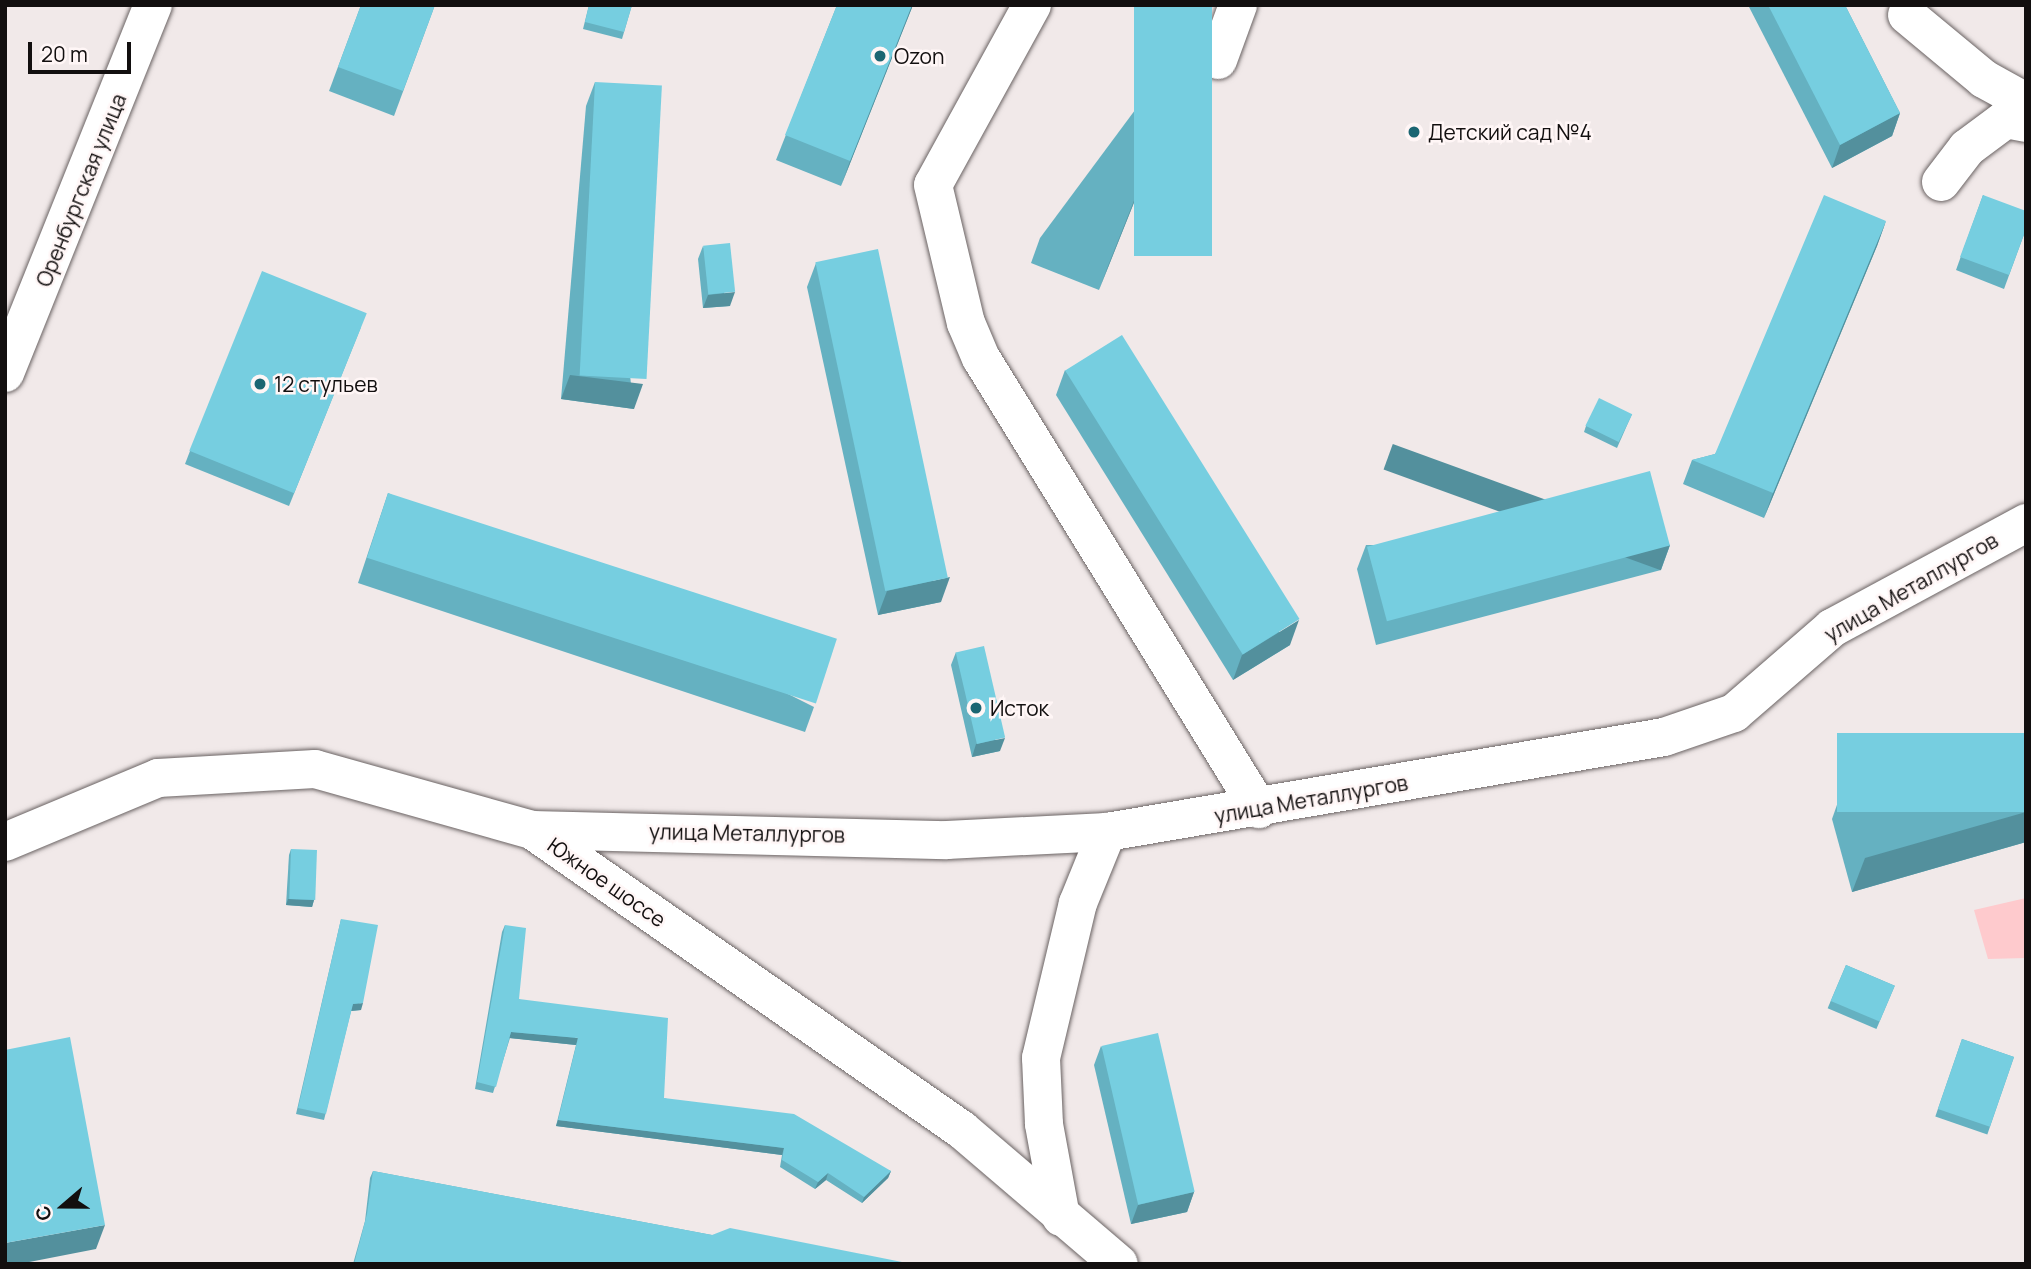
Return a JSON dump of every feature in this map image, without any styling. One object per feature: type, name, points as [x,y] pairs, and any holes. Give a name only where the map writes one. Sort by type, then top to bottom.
[{"type":"street","name":"Оренбургская улица","points":[[5,373],[153,5]]},
{"type":"street","points":[[1032,5],[933,185],[966,323],[981,359],[1259,809]]},
{"type":"street","points":[[1218,60],[1238,5]]},
{"type":"street","points":[[1907,15],[1984,79],[2026,102]]},
{"type":"street","points":[[1941,182],[1967,148],[2006,119],[2026,123]]},
{"type":"street","name":"улица Металлургов","points":[[532,830],[947,840],[1107,832],[1259,809],[1664,737],[1734,713],[1832,628],[2026,523]]},
{"type":"street","name":"Южное шоссе","points":[[5,842],[158,778],[316,769],[532,830],[962,1130],[1119,1264]]},
{"type":"street","points":[[1061,1217],[1044,1124],[1041,1058],[1078,903],[1107,832]]},
{"type":"shaded area","points":[[2026,898],[2026,958],[1988,959],[1974,910]]},
{"type":"building","points":[[361,5],[435,5],[403,91],[338,67]]},
{"type":"building","points":[[589,5],[632,5],[624,32],[585,22]]},
{"type":"building","points":[[837,5],[912,5],[850,161],[785,135]]},
{"type":"building","points":[[1134,5],[1212,5],[1212,256],[1134,256]]},
{"type":"building","points":[[1768,5],[1845,5],[1900,113],[1840,145]]},
{"type":"building","points":[[595,82],[662,86],[647,379],[580,376]]},
{"type":"building","points":[[1824,195],[1886,221],[1773,493],[1692,460],[1715,454]]},
{"type":"building","points":[[1983,195],[2026,211],[2026,229],[2009,275],[1960,257]]},
{"type":"building","points":[[730,243],[735,292],[708,295],[703,246]]},
{"type":"building","points":[[878,249],[948,578],[885,591],[815,262]]},
{"type":"building","points":[[262,271],[367,313],[294,493],[189,451]]},
{"type":"building","points":[[1122,335],[1300,619],[1243,655],[1065,371]]},
{"type":"building","points":[[1599,398],[1632,414],[1619,442],[1585,426]]},
{"type":"building","points":[[1650,471],[1670,545],[1387,621],[1367,547]]},
{"type":"building","points":[[388,493],[837,639],[816,704],[367,558]]},
{"type":"building","name":"Исток","points":[[984,646],[1005,738],[977,744],[956,653]]},
{"type":"building","points":[[1837,733],[2026,733],[2026,812],[1837,812]]},
{"type":"building","points":[[291,849],[317,850],[315,900],[289,899]]},
{"type":"building","points":[[341,919],[378,925],[363,1003],[353,1004],[326,1114],[298,1108]]},
{"type":"building","points":[[505,925],[526,928],[519,999],[668,1018],[664,1098],[794,1114],[891,1171],[864,1197],[828,1173],[818,1182],[782,1160],[784,1148],[558,1120],[578,1038],[511,1032],[496,1087],[477,1082]]},
{"type":"building","points":[[1846,965],[1895,986],[1880,1022],[1831,1001]]},
{"type":"building","points":[[1158,1033],[1195,1192],[1138,1205],[1101,1046]]},
{"type":"building","points":[[70,1037],[105,1225],[5,1243],[5,1050]]},
{"type":"building","points":[[1962,1039],[2014,1057],[1990,1127],[1938,1109]]},
{"type":"building","points":[[373,1171],[712,1235],[730,1228],[912,1264],[354,1264],[367,1214]]},
{"type":"place","name":"Ozon","points":[[880,56]]},
{"type":"place","name":"Детский сад №4","points":[[1414,132]]},
{"type":"place","name":"12 стульев","points":[[260,384]]},
{"type":"place","name":"Исток","points":[[976,708]]}]
